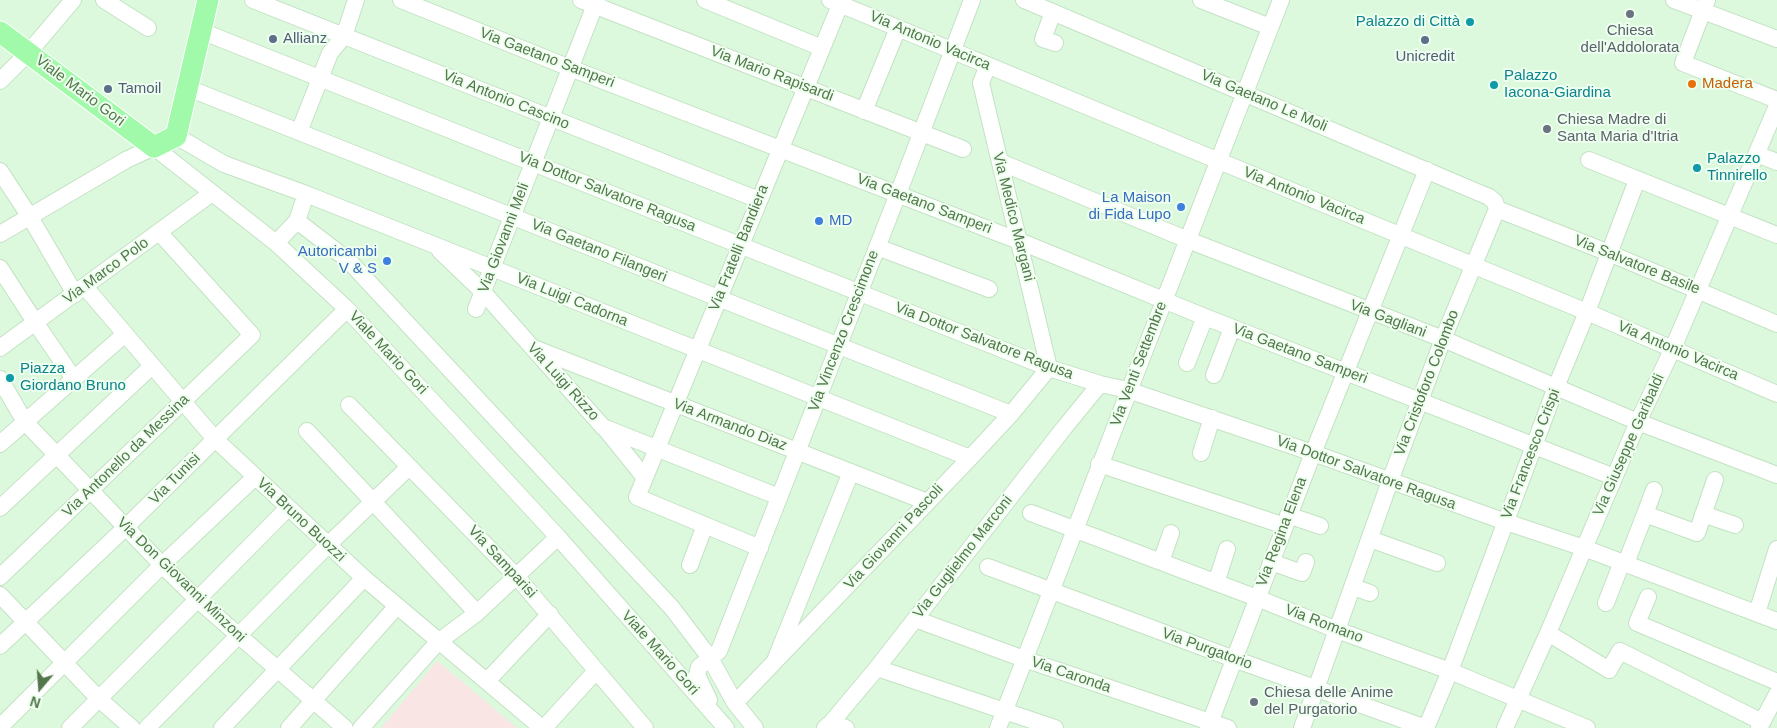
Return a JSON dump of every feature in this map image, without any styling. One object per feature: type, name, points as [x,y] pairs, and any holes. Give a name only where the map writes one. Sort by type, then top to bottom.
[{"type":"main road","points":[[154,147],[176,136],[208,0]]},
{"type":"main road","name":"Viale Mario Gori","points":[[0,32],[154,147]]},
{"type":"street","points":[[0,80],[29,52],[73,0]]},
{"type":"street","points":[[104,0],[148,28]]},
{"type":"street","name":"Via Antonio Cascino","points":[[253,0],[759,200]]},
{"type":"street","points":[[299,132],[330,52],[344,36],[356,0]]},
{"type":"street","name":"Via Gaetano Samperi","points":[[401,0],[570,68],[1019,241],[1232,328],[1614,477]]},
{"type":"street","points":[[705,0],[822,48]]},
{"type":"street","points":[[958,0],[969,58]]},
{"type":"street","name":"Via Vincenzo Crescimone","points":[[722,724],[697,675],[699,667],[719,651],[898,194],[920,133],[954,51],[972,0]]},
{"type":"street","name":"Via Gaetano Le Moli","points":[[1024,0],[1246,92],[1489,197],[1495,202],[1497,209]]},
{"type":"street","points":[[1201,0],[1270,27]]},
{"type":"street","name":"Via Venti Settembre","points":[[998,728],[1281,0]]},
{"type":"street","points":[[1674,0],[1704,5],[1777,39]]},
{"type":"street","name":"Via Fratelli Bandiera","points":[[706,525],[637,497],[822,48],[837,1]]},
{"type":"street","name":"Via Antonio Vacirca","points":[[837,1],[969,58],[1587,312],[1777,394]]},
{"type":"street","name":"Via Giovanni Meli","points":[[476,309],[570,68],[591,2]]},
{"type":"street","name":"Via Mario Rapisardi","points":[[591,2],[963,149]]},
{"type":"street","points":[[1704,5],[1688,60],[1777,100]]},
{"type":"street","points":[[1053,12],[1043,39],[1055,43]]},
{"type":"street","points":[[864,111],[898,28]]},
{"type":"street","name":"Via Dottor Salvatore Ragusa","points":[[201,31],[1049,368],[1100,384],[1128,390],[1313,453],[1584,548],[1777,621]]},
{"type":"street","name":"Via Medico Margani","points":[[988,65],[981,83],[1049,368]]},
{"type":"street","name":"Via Gaetano Filangeri","points":[[188,88],[1011,414]]},
{"type":"street","name":"Via Giuseppe Garibaldi","points":[[1504,728],[1548,633],[1614,477],[1673,348],[1777,106]]},
{"type":"street","name":"Via Luigi Cadorna","points":[[176,136],[224,164],[433,244],[970,458]]},
{"type":"street","points":[[0,234],[126,160],[154,147]]},
{"type":"street","name":"Viale Mario Gori","points":[[154,147],[276,243],[347,309],[558,537],[722,724]]},
{"type":"street","points":[[1757,154],[1777,162]]},
{"type":"street","points":[[1588,160],[1777,236]]},
{"type":"street","name":"Via Gagliani","points":[[1000,162],[1188,240],[1443,339],[1638,422],[1777,475]]},
{"type":"street","name":"Via Regina Elena","points":[[1209,725],[1313,453],[1427,170]]},
{"type":"street","name":"Via Bruno Buozzi","points":[[0,171],[80,290],[125,334],[215,439],[254,478],[364,578],[438,642],[543,728]]},
{"type":"street","name":"Via Francesco Crispi","points":[[1426,728],[1450,671],[1556,387],[1587,312],[1637,180]]},
{"type":"street","name":"Via Marco Polo","points":[[0,348],[212,193]]},
{"type":"street","points":[[276,243],[297,221],[306,194]]},
{"type":"street","name":"Via Salvatore Basile","points":[[1497,209],[1609,253],[1777,324]]},
{"type":"street","name":"Via Cristoforo Colombo","points":[[1302,728],[1443,339],[1497,209]]},
{"type":"street","name":"Viale Mario Gori","points":[[297,221],[348,260],[672,608],[710,658],[736,703],[755,728]]},
{"type":"street","name":"Via Antonello da Messina","points":[[0,577],[252,335],[159,232]]},
{"type":"street","name":"Via Luigi Rizzo","points":[[433,244],[483,292],[603,427],[779,497]]},
{"type":"street","points":[[877,247],[989,289]]},
{"type":"street","points":[[0,268],[34,322],[74,379]]},
{"type":"street","name":"Via Tunisi","points":[[0,646],[126,528],[347,309]]},
{"type":"street","points":[[1187,363],[1205,317]]},
{"type":"street","points":[[1214,375],[1232,328]]},
{"type":"street","points":[[0,444],[125,334]]},
{"type":"street","name":"Via Armando Diaz","points":[[533,348],[927,502]]},
{"type":"street","points":[[0,508],[152,366]]},
{"type":"street","name":"Via Giovanni Pascoli","points":[[736,703],[970,458],[1011,414],[1049,368]]},
{"type":"street","name":"Via Don Giovanni Minzoni","points":[[0,379],[25,422],[162,565],[238,636],[345,728]]},
{"type":"street","name":"Via Guglielmo Marconi","points":[[834,726],[915,619],[1100,384]]},
{"type":"street","name":"Via Samparisi","points":[[349,405],[517,577],[646,728]]},
{"type":"street","points":[[1201,452],[1212,418]]},
{"type":"street","points":[[603,427],[644,478]]},
{"type":"street","points":[[307,431],[477,614]]},
{"type":"street","points":[[1100,464],[1287,520],[1320,526]]},
{"type":"street","points":[[147,728],[372,501],[410,467]]},
{"type":"street","points":[[772,666],[851,472]]},
{"type":"street","points":[[0,727],[162,565],[254,478]]},
{"type":"street","points":[[1645,514],[1696,533],[1715,480]]},
{"type":"street","points":[[1606,603],[1654,490]]},
{"type":"street","points":[[70,728],[288,508]]},
{"type":"street","name":"Via Romano","points":[[1031,512],[1074,530],[1450,671],[1587,728]]},
{"type":"street","points":[[1703,514],[1735,525]]},
{"type":"street","points":[[690,565],[706,525],[760,548]]},
{"type":"street","points":[[1161,562],[1171,533]]},
{"type":"street","points":[[361,728],[438,642],[477,614],[558,537]]},
{"type":"street","points":[[1370,539],[1437,563]]},
{"type":"street","points":[[1216,583],[1227,549]]},
{"type":"street","points":[[1757,613],[1777,549]]},
{"type":"street","points":[[1271,562],[1302,573],[1306,562]]},
{"type":"street","name":"Via Purgatorio","points":[[988,566],[1234,659],[1426,728]]},
{"type":"street","points":[[222,728],[364,578]]},
{"type":"street","points":[[1353,587],[1370,592]]},
{"type":"street","points":[[0,594],[99,699],[132,728]]},
{"type":"street","points":[[1648,597],[1638,624],[1777,682]]},
{"type":"street","points":[[289,728],[396,606]]},
{"type":"street","points":[[487,681],[550,614]]},
{"type":"street","name":"Via Caronda","points":[[915,619],[1209,725],[1228,728]]},
{"type":"street","points":[[1548,633],[1609,670],[1620,651],[1761,725],[1777,694]]},
{"type":"street","points":[[877,668],[1055,728]]},
{"type":"street","points":[[543,728],[596,671]]},
{"type":"shaded area","points":[[0,0],[1777,0],[1777,728],[0,728]]},
{"type":"shaded area","points":[[437,661],[459,679],[517,728],[381,728]]},
{"type":"place","name":"Chiesa dell'Addolorata","points":[[1630,14]]},
{"type":"place","name":"Palazzo di Città","points":[[1470,22]]},
{"type":"place","name":"Allianz","points":[[273,39]]},
{"type":"place","name":"Unicredit","points":[[1425,40]]},
{"type":"place","name":"Madera","points":[[1692,84]]},
{"type":"place","name":"Palazzo Iacona-Giardina","points":[[1494,85]]},
{"type":"place","name":"Tamoil","points":[[108,89]]},
{"type":"place","name":"Chiesa Madre di Santa Maria d'Itria","points":[[1547,129]]},
{"type":"place","name":"Palazzo Tinnirello","points":[[1697,168]]},
{"type":"place","name":"La Maison di Fida Lupo","points":[[1181,207]]},
{"type":"place","name":"MD","points":[[819,221]]},
{"type":"place","name":"Autoricambi V & S","points":[[387,261]]},
{"type":"place","name":"Piazza Giordano Bruno","points":[[10,378]]},
{"type":"place","name":"Chiesa delle Anime del Purgatorio","points":[[1254,702]]}]
